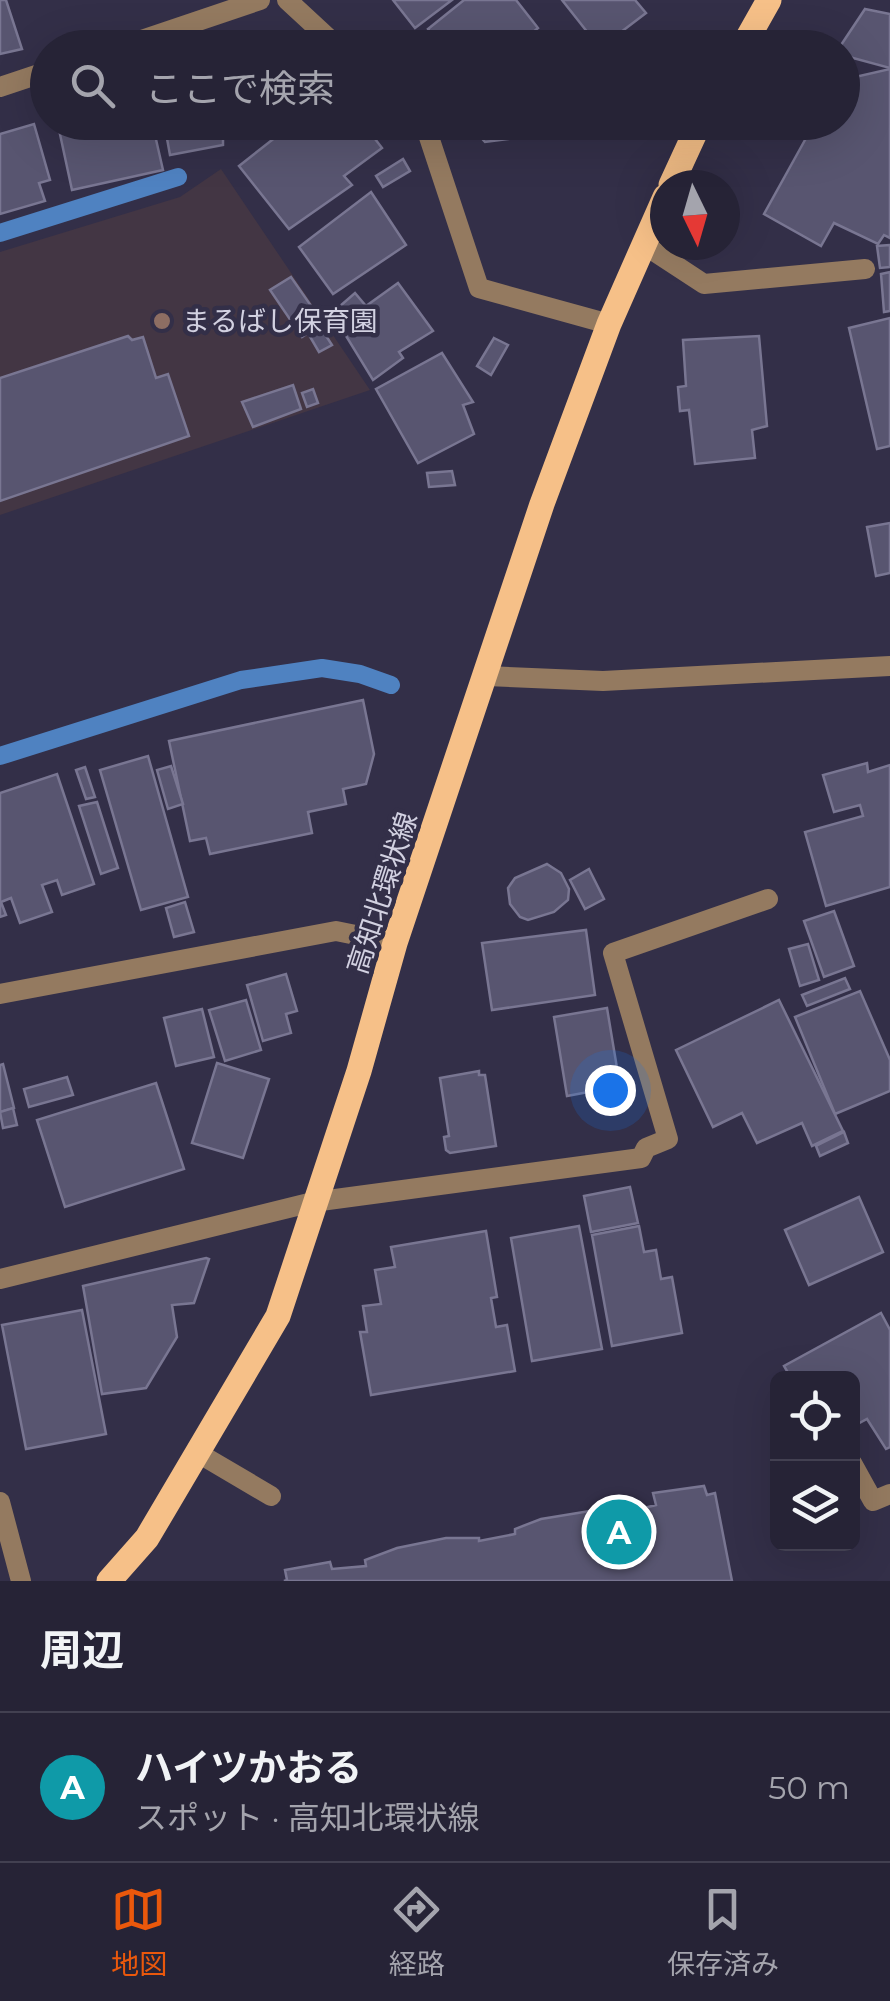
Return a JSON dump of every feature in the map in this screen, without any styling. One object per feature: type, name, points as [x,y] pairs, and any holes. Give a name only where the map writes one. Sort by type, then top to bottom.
[{"type":"main road","points":[[752,30],[769,0]]},
{"type":"main road","points":[[677,170],[691,140]]},
{"type":"main road","name":"高知北環状線","points":[[109,1581],[147,1538],[278,1316],[358,1071],[395,943],[542,504],[650,231]]},
{"type":"street","points":[[171,30],[260,0]]},
{"type":"street","points":[[287,0],[319,30]]},
{"type":"street","points":[[0,87],[30,77]]},
{"type":"street","points":[[430,140],[479,288],[610,324]]},
{"type":"street","points":[[644,244],[704,284],[865,269]]},
{"type":"street","points":[[487,676],[603,681],[890,666]]},
{"type":"street","points":[[0,1280],[313,1202],[641,1158],[646,1148],[668,1139],[613,953],[768,899]]},
{"type":"street","points":[[0,994],[336,930],[395,943]]},
{"type":"street","points":[[198,1453],[271,1496]]},
{"type":"street","points":[[860,1477],[873,1501],[890,1494]]},
{"type":"street","points":[[0,1502],[21,1581]]},
{"type":"shaded area","name":"まるばし保育園","points":[[221,169],[370,390],[0,515],[0,252],[180,197]]},
{"type":"building","points":[[0,0],[6,0],[22,49],[0,54]]},
{"type":"building","points":[[393,0],[452,0],[415,28]]},
{"type":"building","points":[[464,0],[516,0],[538,28],[536,30],[428,29]]},
{"type":"building","points":[[562,0],[635,0],[646,13],[624,30],[586,30]]},
{"type":"building","points":[[865,9],[890,14],[890,68],[860,60],[860,30],[851,30]]},
{"type":"building","points":[[890,69],[890,238],[884,235],[878,244],[834,223],[821,246],[764,214],[805,140],[860,140],[860,76]]},
{"type":"building","points":[[30,125],[30,140],[39,140],[50,180],[39,183],[45,201],[0,214],[0,134]]},
{"type":"building","points":[[61,140],[156,140],[163,170],[72,190]]},
{"type":"building","points":[[167,140],[223,140],[223,145],[170,155]]},
{"type":"building","points":[[272,140],[376,140],[382,148],[344,176],[352,185],[289,229],[239,166]]},
{"type":"building","points":[[403,159],[410,171],[383,187],[376,176]]},
{"type":"building","points":[[371,192],[406,245],[333,294],[299,247]]},
{"type":"building","points":[[890,245],[890,267],[880,268],[877,246]]},
{"type":"building","points":[[890,272],[890,311],[884,312],[881,274]]},
{"type":"building","points":[[291,277],[323,323],[302,337],[270,290]]},
{"type":"building","points":[[398,283],[433,331],[399,352],[403,358],[373,380],[332,313],[355,293],[366,306]]},
{"type":"building","points":[[890,318],[890,446],[877,449],[849,328]]},
{"type":"building","points":[[321,328],[332,345],[319,352],[309,335]]},
{"type":"building","points":[[128,336],[132,340],[143,337],[156,378],[168,374],[189,436],[0,501],[0,378]]},
{"type":"building","points":[[759,336],[767,426],[752,430],[755,458],[695,464],[689,410],[680,411],[678,387],[686,386],[683,340]]},
{"type":"building","points":[[494,338],[508,345],[491,375],[477,366]]},
{"type":"building","points":[[442,353],[473,402],[463,405],[474,434],[418,463],[376,389]]},
{"type":"building","points":[[293,385],[301,409],[253,427],[242,402]]},
{"type":"building","points":[[313,389],[318,403],[307,407],[302,393]]},
{"type":"building","points":[[452,471],[455,485],[429,487],[427,473]]},
{"type":"building","points":[[890,523],[890,573],[876,576],[867,527]]},
{"type":"building","points":[[363,700],[374,754],[366,784],[343,789],[346,804],[308,812],[312,833],[210,854],[206,838],[190,841],[169,741]]},
{"type":"building","points":[[148,756],[188,897],[141,910],[100,770]]},
{"type":"building","points":[[867,763],[868,772],[890,765],[890,887],[826,906],[805,832],[863,816],[860,805],[834,812],[823,775]]},
{"type":"building","points":[[171,766],[183,804],[168,809],[157,770]]},
{"type":"building","points":[[85,767],[95,797],[86,799],[76,770]]},
{"type":"building","points":[[57,774],[94,884],[62,895],[57,880],[42,885],[52,912],[20,923],[11,898],[1,902],[6,915],[0,917],[0,793]]},
{"type":"building","points":[[97,802],[118,868],[101,874],[79,806]]},
{"type":"building","points":[[547,864],[561,873],[569,889],[568,900],[554,912],[528,920],[520,917],[510,904],[508,888],[515,878]]},
{"type":"building","points":[[589,869],[604,899],[585,909],[570,880]]},
{"type":"building","points":[[185,902],[194,932],[174,937],[166,908]]},
{"type":"building","points":[[834,911],[854,966],[824,977],[804,921]]},
{"type":"building","points":[[586,930],[595,995],[492,1010],[482,943]]},
{"type":"building","points":[[808,944],[819,980],[800,986],[789,949]]},
{"type":"building","points":[[286,974],[297,1011],[286,1014],[291,1033],[263,1041],[247,985]]},
{"type":"building","points":[[845,978],[850,989],[807,1006],[802,995]]},
{"type":"building","points":[[860,991],[890,1060],[890,1091],[835,1114],[795,1017]]},
{"type":"building","points":[[246,1000],[261,1050],[225,1061],[209,1010]]},
{"type":"building","points":[[779,1000],[843,1131],[812,1146],[802,1123],[757,1143],[742,1113],[713,1127],[676,1050]]},
{"type":"building","points":[[607,1008],[622,1098],[601,1102],[599,1090],[567,1096],[554,1017]]},
{"type":"building","points":[[202,1009],[214,1057],[176,1066],[164,1018]]},
{"type":"building","points":[[217,1063],[269,1079],[243,1158],[192,1143]]},
{"type":"building","points":[[3,1064],[14,1108],[0,1112],[0,1065]]},
{"type":"building","points":[[479,1071],[479,1075],[485,1075],[496,1146],[450,1153],[444,1137],[449,1136],[440,1078]]},
{"type":"building","points":[[67,1077],[73,1095],[29,1107],[24,1089]]},
{"type":"building","points":[[156,1083],[184,1169],[65,1207],[37,1120]]},
{"type":"building","points":[[13,1108],[17,1125],[3,1128],[0,1112]]},
{"type":"building","points":[[844,1132],[848,1143],[820,1156],[816,1146]]},
{"type":"building","points":[[630,1187],[638,1223],[591,1232],[584,1196]]},
{"type":"building","points":[[859,1197],[883,1252],[809,1285],[785,1230]]},
{"type":"building","points":[[579,1226],[602,1349],[532,1361],[511,1238]]},
{"type":"building","points":[[639,1226],[644,1252],[656,1250],[661,1279],[672,1277],[682,1333],[612,1346],[592,1235]]},
{"type":"building","points":[[486,1231],[497,1297],[491,1298],[496,1327],[507,1325],[515,1371],[371,1395],[360,1332],[367,1332],[363,1306],[381,1304],[375,1270],[395,1267],[391,1247]]},
{"type":"building","points":[[209,1259],[194,1303],[172,1305],[177,1337],[146,1388],[102,1394],[83,1286]]},
{"type":"building","points":[[82,1310],[106,1434],[26,1449],[2,1325]]},
{"type":"building","points":[[881,1313],[890,1330],[890,1447],[886,1449],[867,1419],[860,1423],[860,1371],[787,1371],[784,1366]]},
{"type":"building","points":[[704,1486],[707,1495],[715,1493],[732,1581],[284,1581],[285,1570],[330,1562],[332,1569],[366,1566],[365,1560],[397,1548],[446,1538],[479,1541],[515,1534],[515,1529],[541,1519],[596,1510],[622,1508],[624,1513],[656,1505],[653,1493]]},
{"type":"waterway","points":[[0,233],[178,177]]},
{"type":"waterway","points":[[0,756],[241,680],[322,668],[360,674],[391,685]]},
{"type":"place","name":"まるばし保育園","points":[[162,321]]},
{"type":"place","name":"ハイツかおる","points":[[619,1532]]}]
